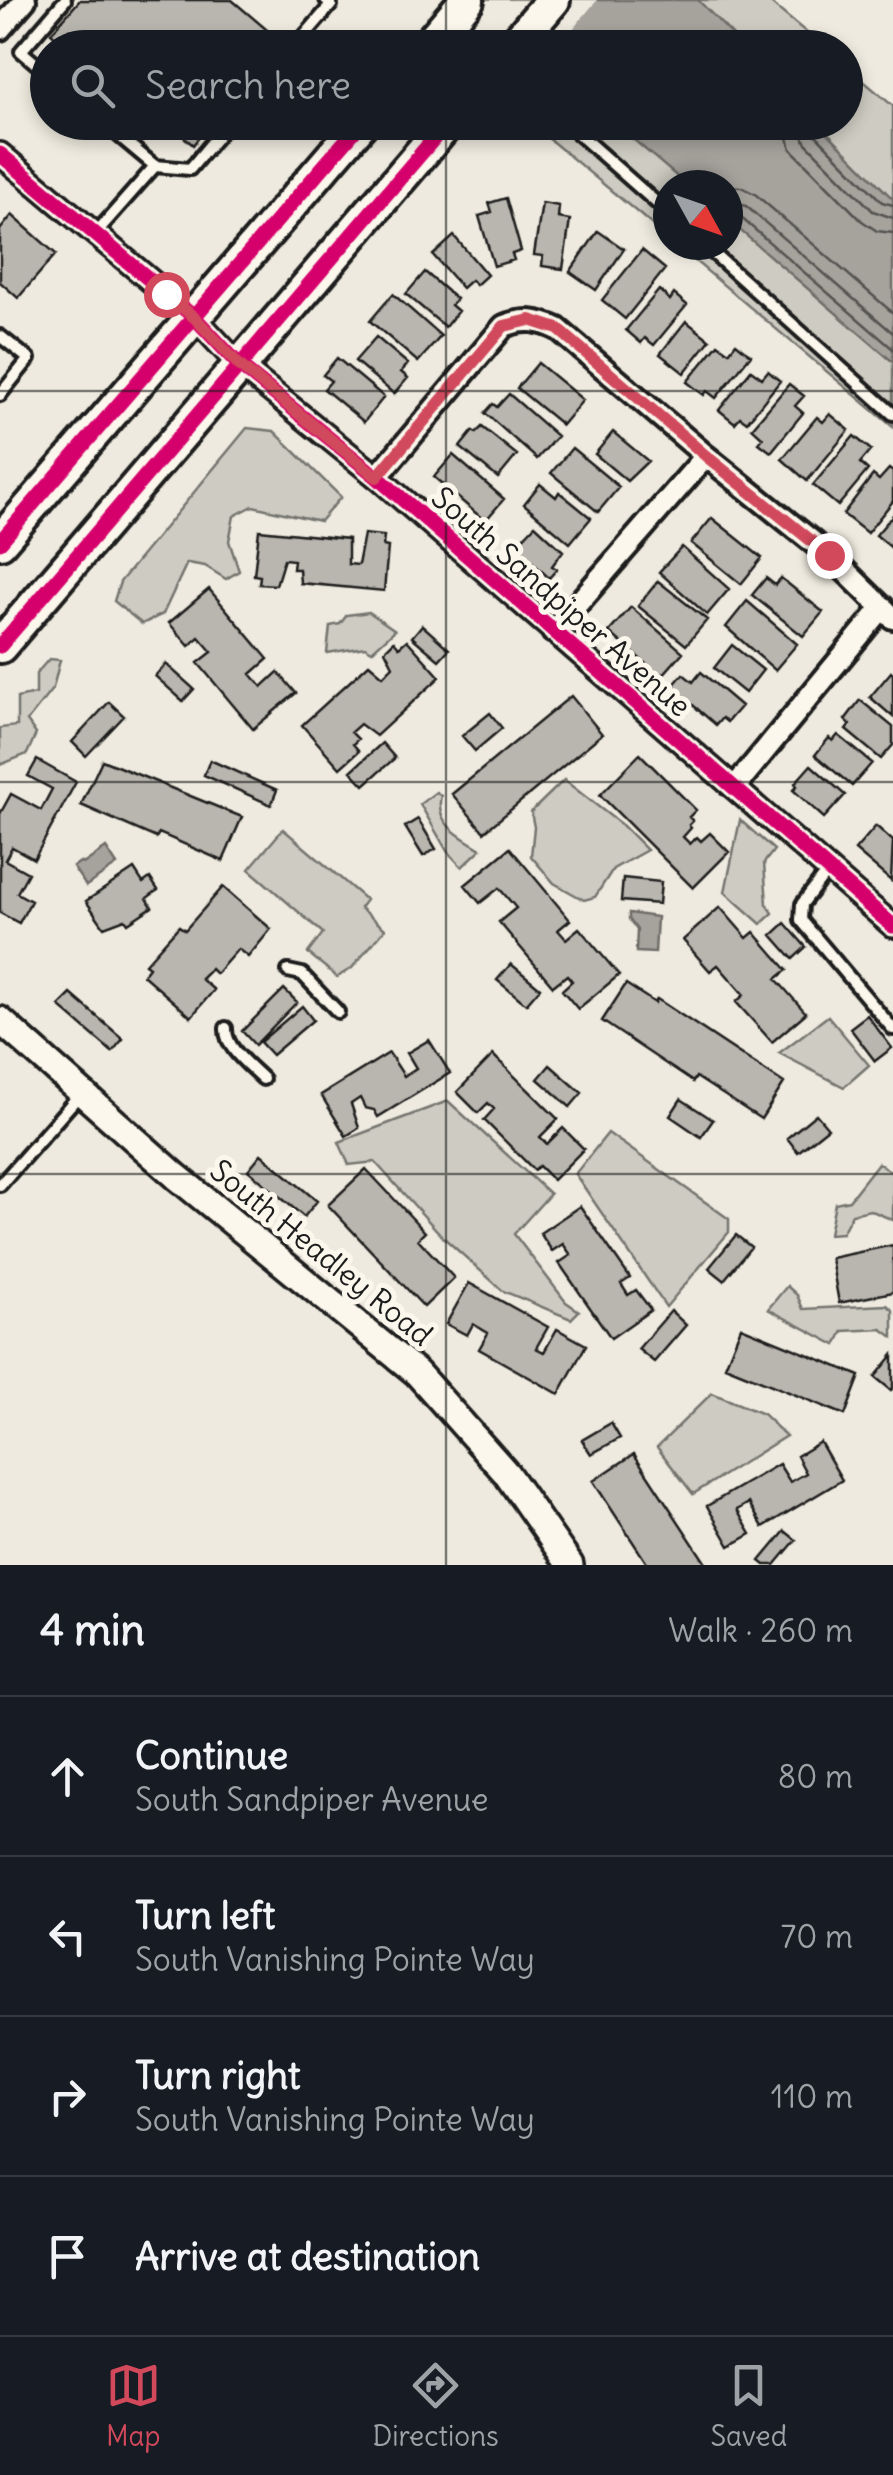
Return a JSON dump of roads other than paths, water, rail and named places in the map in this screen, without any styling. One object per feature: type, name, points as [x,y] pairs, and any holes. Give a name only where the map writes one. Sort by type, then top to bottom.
[{"type":"main road","points":[[527,30],[553,0]]},
{"type":"main road","points":[[438,30],[457,3]]},
{"type":"main road","points":[[0,542],[347,140]]},
{"type":"main road","points":[[0,646],[433,140]]},
{"type":"street","points":[[0,29],[25,0]]},
{"type":"street","name":"South Sandpiper Avenue","points":[[0,154],[195,318],[240,366],[377,477],[893,926]]},
{"type":"street","points":[[377,477],[498,332],[529,313],[558,329],[829,555],[888,612],[734,788]]},
{"type":"street","points":[[553,632],[706,456]]},
{"type":"street","name":"South Headley Road","points":[[0,1020],[176,1176],[417,1373],[506,1473],[570,1565]]},
{"type":"lane","points":[[39,30],[65,0]]},
{"type":"lane","points":[[309,30],[331,5],[326,0]]},
{"type":"lane","points":[[30,41],[21,51],[30,59]]},
{"type":"lane","points":[[123,140],[155,166],[190,169],[215,140]]},
{"type":"lane","points":[[586,140],[653,200]]},
{"type":"lane","points":[[95,234],[155,166]]},
{"type":"lane","points":[[721,260],[893,414]]},
{"type":"lane","points":[[0,336],[29,359],[0,395]]},
{"type":"lane","points":[[828,870],[802,904],[801,920],[893,1029]]},
{"type":"lane","points":[[288,970],[302,974],[338,1012]]},
{"type":"lane","points":[[226,1028],[224,1036],[229,1044],[262,1079]]},
{"type":"lane","points":[[0,1185],[82,1092]]},
{"type":"water","points":[[482,0],[698,0],[727,30],[513,30]]},
{"type":"water","points":[[634,140],[835,140],[893,199],[893,362],[743,233],[743,170],[669,170]]},
{"type":"water","points":[[106,848],[117,865],[86,886],[73,867]]},
{"type":"water","points":[[629,913],[657,917],[655,953],[636,952],[637,930]]}]
